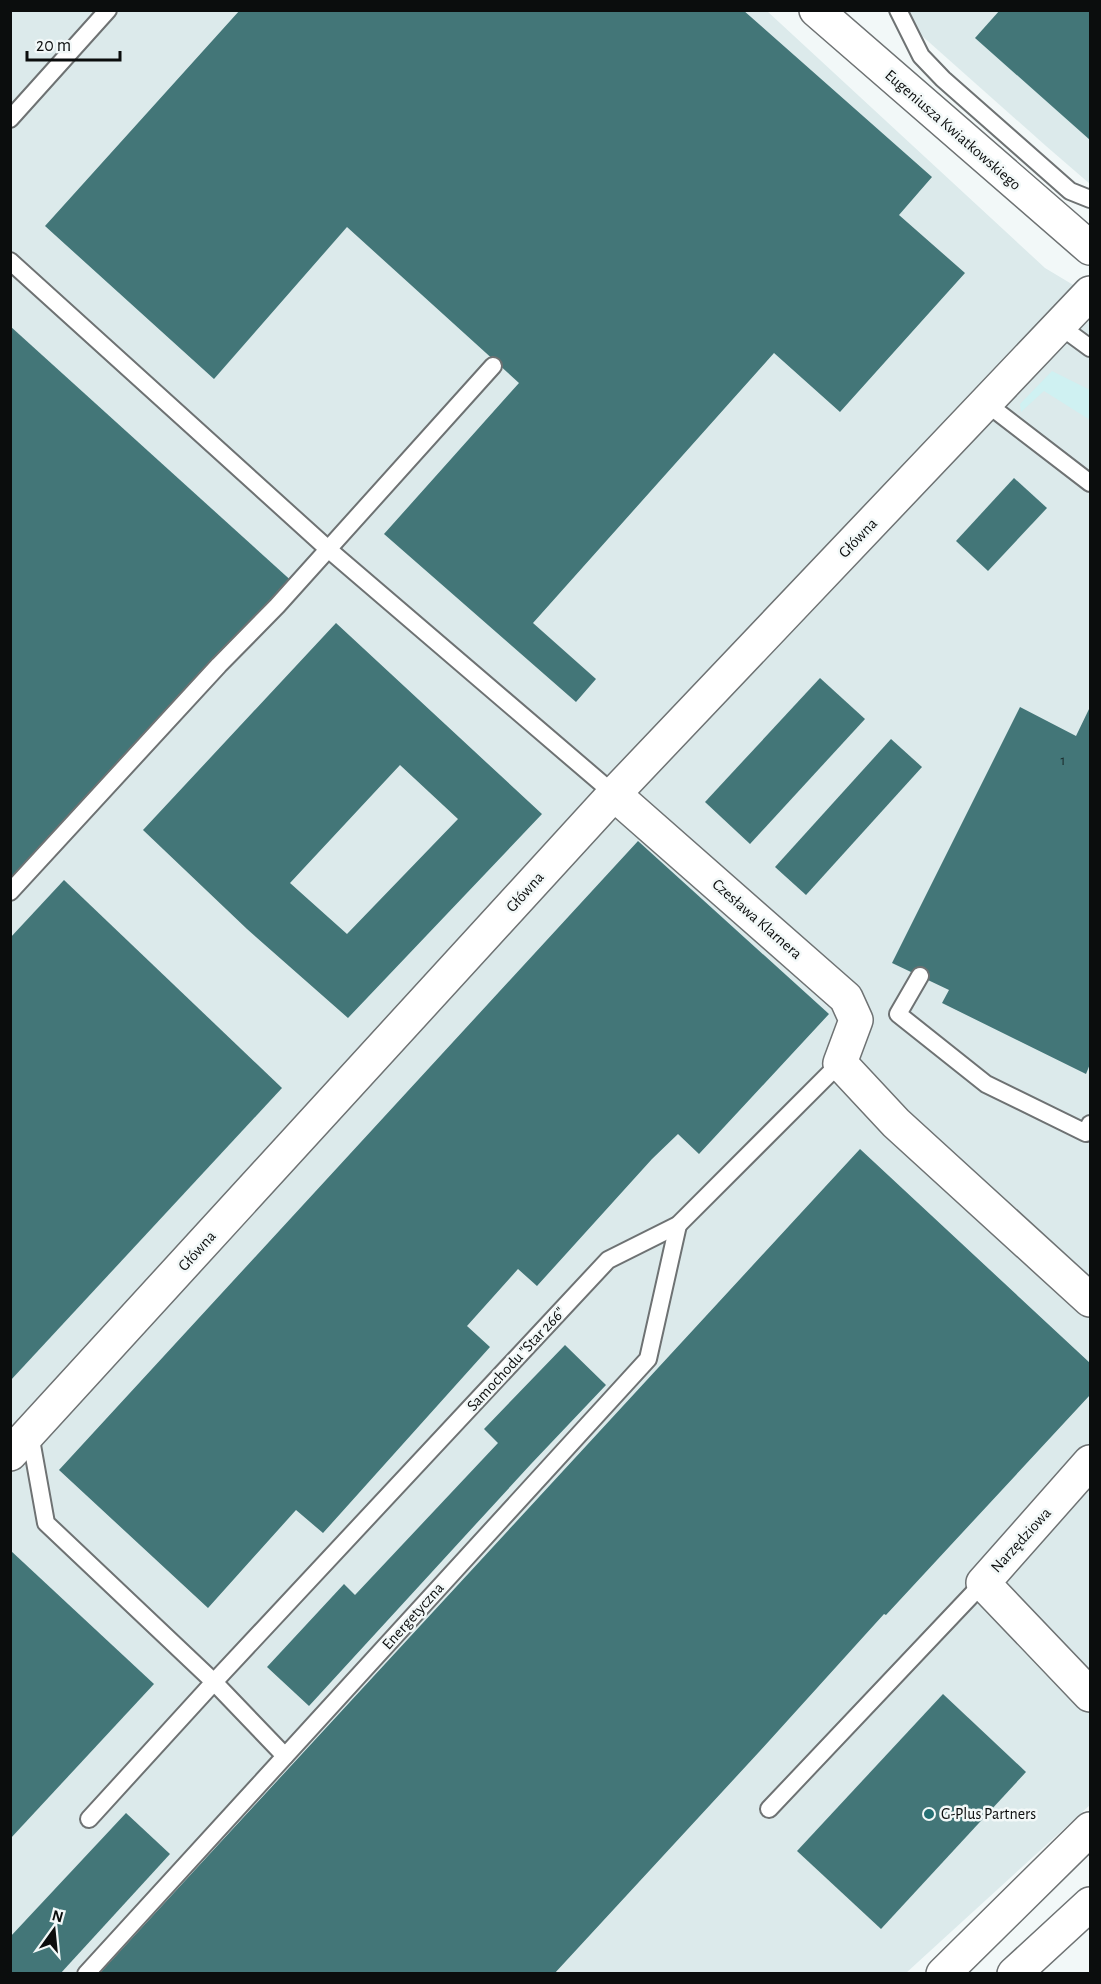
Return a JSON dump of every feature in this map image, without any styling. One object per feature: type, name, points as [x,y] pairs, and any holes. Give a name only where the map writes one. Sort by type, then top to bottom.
[{"type":"street","name":"Eugeniusza Kwiatkowskiego","points":[[816,10],[1090,248]]},
{"type":"street","name":"Główna","points":[[20,1444],[614,794],[1090,293]]},
{"type":"street","name":"Czesława Klarnera","points":[[614,794],[846,998],[856,1020],[840,1063]]},
{"type":"street","points":[[840,1063],[896,1123],[1090,1300]]},
{"type":"street","name":"Narzędziowa","points":[[1090,1462],[984,1583],[1090,1695]]},
{"type":"street","points":[[943,1974],[1090,1828]]},
{"type":"street","points":[[1014,1974],[1090,1904]]},
{"type":"lane","points":[[10,119],[108,10]]},
{"type":"lane","points":[[898,10],[921,56],[943,79],[1070,191],[1090,199]]},
{"type":"lane","name":"Czesława Klarnera","points":[[10,261],[328,549],[614,794]]},
{"type":"lane","points":[[1060,326],[1090,348]]},
{"type":"lane","points":[[10,892],[328,549],[493,366]]},
{"type":"lane","points":[[986,403],[1090,483]]},
{"type":"lane","points":[[920,976],[898,1014],[986,1084],[1086,1133],[1090,1125]]},
{"type":"lane","name":"Samochodu \"Star 266\"","points":[[89,1819],[608,1260],[678,1225],[840,1063]]},
{"type":"lane","name":"Energetyczna","points":[[86,1974],[648,1359],[678,1225]]},
{"type":"lane","name":"Główna","points":[[20,1444],[46,1523],[214,1682]]},
{"type":"lane","points":[[769,1809],[984,1583]]},
{"type":"lane","points":[[214,1682],[285,1756]]},
{"type":"shaded area","points":[[11,11],[767,11],[1045,268],[1090,295],[1090,1805],[906,1973],[11,1973]]},
{"type":"shaded area","points":[[894,11],[1090,11],[1090,184],[1046,146]]},
{"type":"shaded area","points":[[1052,371],[1090,390],[1090,420],[1044,391],[1021,412],[1020,404]]},
{"type":"building","points":[[240,10],[743,10],[932,177],[899,215],[965,273],[840,412],[774,353],[533,623],[596,679],[576,702],[384,534],[519,383],[347,227],[214,379],[45,226]]},
{"type":"building","points":[[1000,10],[1090,10],[1090,140],[975,38]]},
{"type":"building","points":[[10,326],[296,585],[10,895]]},
{"type":"building","points":[[1014,478],[1047,508],[988,571],[956,541]]},
{"type":"building","points":[[336,623],[542,814],[348,1018],[247,929],[143,830]],"holes":[[[400,765],[458,819],[347,934],[290,883]]]},
{"type":"building","points":[[820,678],[865,719],[750,844],[705,802]]},
{"type":"building","points":[[1020,707],[1076,736],[1090,707],[1090,1064],[1086,1074],[942,1003],[949,990],[892,963]]},
{"type":"building","points":[[891,739],[922,767],[806,895],[775,867]]},
{"type":"building","points":[[638,841],[829,1014],[699,1154],[678,1134],[652,1159],[537,1286],[518,1269],[467,1326],[490,1347],[323,1533],[296,1510],[208,1608],[59,1470]]},
{"type":"building","points":[[64,880],[282,1088],[10,1381],[10,938]]},
{"type":"building","points":[[860,1149],[1090,1363],[1090,1395],[886,1615],[884,1614],[554,1974],[99,1974]]},
{"type":"building","points":[[565,1345],[606,1385],[309,1706],[267,1667],[344,1584],[355,1595],[498,1443],[484,1429]]},
{"type":"building","points":[[10,1550],[154,1684],[10,1839]]},
{"type":"building","points":[[943,1694],[1026,1772],[881,1929],[797,1851]]},
{"type":"building","points":[[126,1813],[170,1854],[60,1974],[10,1974],[10,1937]]},
{"type":"place","name":"G-Plus Partners","points":[[929,1814]]}]
